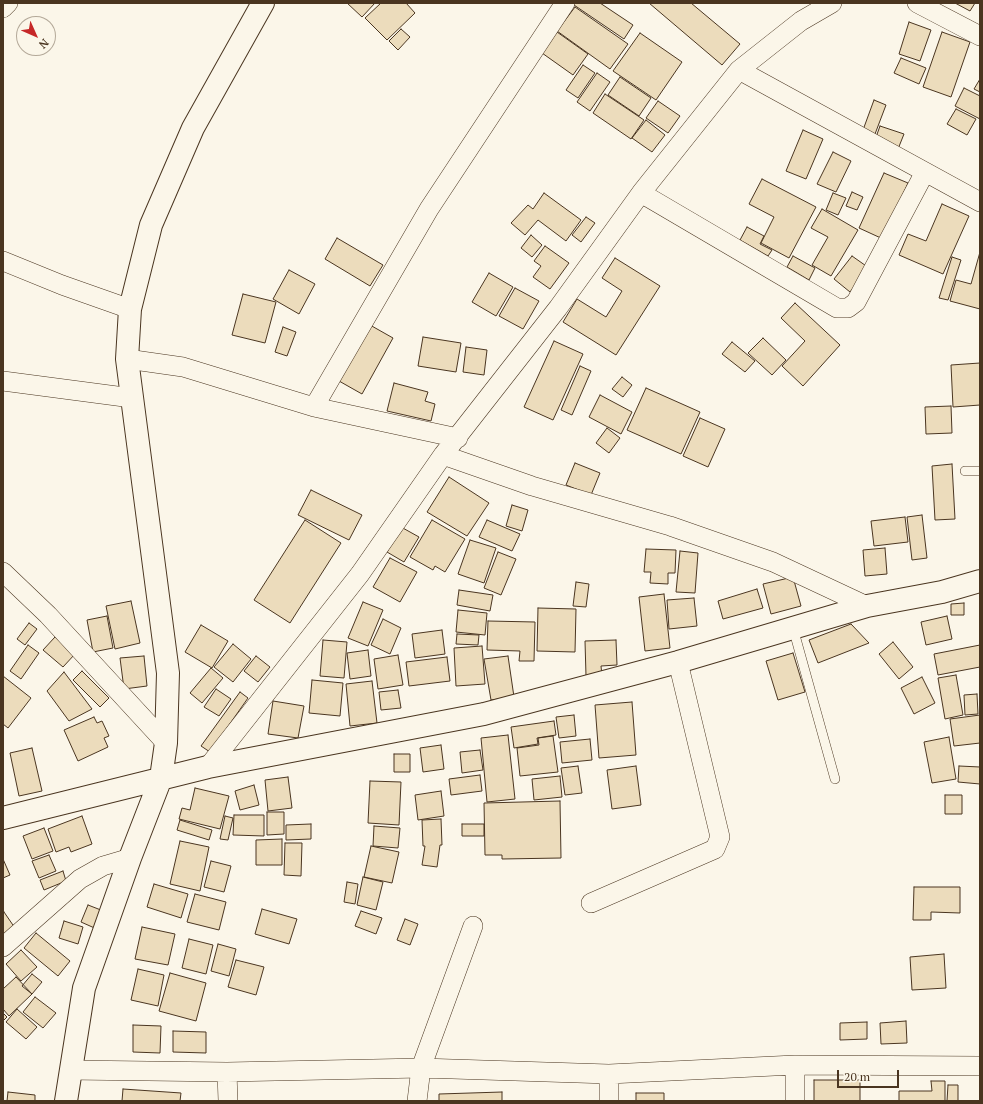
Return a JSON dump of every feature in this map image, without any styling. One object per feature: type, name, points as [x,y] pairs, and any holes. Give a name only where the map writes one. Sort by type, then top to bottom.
[{"type":"street","points":[[3,8],[8,3]]},
{"type":"street","points":[[66,1101],[84,988],[130,858],[161,778],[166,743],[168,673],[126,359],[130,309],[151,225],[193,128],[263,3]]},
{"type":"street","points":[[314,406],[429,209],[565,3]]},
{"type":"street","points":[[208,767],[360,574],[443,456],[558,308],[641,193],[739,70],[801,21],[832,3]]},
{"type":"street","points":[[917,3],[980,36]]},
{"type":"street","points":[[739,70],[980,202]]},
{"type":"street","points":[[641,193],[836,308],[848,308],[856,302],[925,172]]},
{"type":"street","points":[[3,261],[62,285],[130,309]]},
{"type":"street","points":[[126,359],[183,367],[314,406],[458,438]]},
{"type":"street","points":[[3,381],[132,398]]},
{"type":"street","points":[[443,456],[532,486],[670,526],[773,562],[867,606]]},
{"type":"street","points":[[3,572],[48,615],[166,743]]},
{"type":"street","points":[[3,818],[208,767],[484,714],[678,662],[867,606],[942,592],[980,581]]},
{"type":"street","points":[[591,903],[714,849],[720,837],[678,662]]},
{"type":"street","points":[[3,947],[80,879],[103,866],[130,858]]},
{"type":"street","points":[[417,1101],[420,1068],[473,926]]},
{"type":"street","points":[[70,1070],[227,1072],[420,1068],[609,1074],[795,1065],[980,1066]]},
{"type":"street","points":[[795,1065],[795,1101]]},
{"type":"street","points":[[227,1072],[228,1101]]},
{"type":"street","points":[[609,1074],[609,1101]]},
{"type":"lane","points":[[965,471],[980,471]]},
{"type":"lane","points":[[793,628],[835,779]]},
{"type":"building","points":[[347,3],[375,3],[362,17]]},
{"type":"building","points":[[381,3],[406,3],[415,13],[387,40],[365,18]]},
{"type":"building","points":[[575,3],[600,3],[633,25],[624,39],[574,5]]},
{"type":"building","points":[[649,3],[691,3],[740,44],[722,65]]},
{"type":"building","points":[[955,3],[975,3],[970,11]]},
{"type":"building","points":[[575,7],[628,44],[610,69],[557,31]]},
{"type":"building","points":[[909,22],[931,30],[920,61],[899,54]]},
{"type":"building","points":[[401,29],[410,37],[398,50],[389,41]]},
{"type":"building","points":[[557,32],[588,54],[573,75],[542,53]]},
{"type":"building","points":[[942,32],[970,42],[951,97],[923,87]]},
{"type":"building","points":[[640,33],[682,62],[656,100],[613,71]]},
{"type":"building","points":[[901,58],[926,68],[919,84],[894,73]]},
{"type":"building","points":[[583,65],[595,73],[578,98],[566,90]]},
{"type":"building","points":[[597,73],[610,82],[590,111],[577,102]]},
{"type":"building","points":[[620,77],[651,98],[639,116],[608,95]]},
{"type":"building","points":[[980,79],[980,92],[974,89]]},
{"type":"building","points":[[964,88],[980,96],[980,119],[955,106]]},
{"type":"building","points":[[605,94],[644,120],[631,139],[593,113]]},
{"type":"building","points":[[874,100],[886,105],[875,134],[863,130]]},
{"type":"building","points":[[658,101],[680,116],[668,133],[646,118]]},
{"type":"building","points":[[956,109],[976,119],[967,135],[947,124]]},
{"type":"building","points":[[646,120],[665,135],[652,152],[632,138]]},
{"type":"building","points":[[880,126],[904,134],[898,149],[875,140]]},
{"type":"building","points":[[803,130],[823,139],[806,179],[786,171]]},
{"type":"building","points":[[833,152],[851,161],[836,192],[817,184]]},
{"type":"building","points":[[884,173],[908,183],[883,239],[859,228]]},
{"type":"building","points":[[762,179],[816,207],[789,258],[761,243],[774,217],[749,204]]},
{"type":"building","points":[[852,192],[863,197],[857,210],[846,206]]},
{"type":"building","points":[[544,193],[581,220],[566,241],[538,220],[525,235],[511,223],[528,205],[533,209]]},
{"type":"building","points":[[833,193],[846,198],[838,215],[826,210]]},
{"type":"building","points":[[942,204],[969,216],[943,274],[899,255],[908,234],[926,241]]},
{"type":"building","points":[[822,209],[858,230],[831,276],[812,265],[828,237],[811,228]]},
{"type":"building","points":[[586,217],[595,223],[581,242],[572,235]]},
{"type":"building","points":[[747,227],[764,236],[760,244],[772,250],[768,256],[740,240]]},
{"type":"building","points":[[531,235],[542,245],[532,257],[521,248]]},
{"type":"building","points":[[337,238],[383,265],[370,286],[325,259]]},
{"type":"building","points":[[545,246],[569,263],[550,289],[533,277],[541,266],[534,261]]},
{"type":"building","points":[[980,252],[980,309],[950,301],[956,280],[971,284]]},
{"type":"building","points":[[793,256],[815,268],[809,280],[787,267]]},
{"type":"building","points":[[852,256],[869,268],[850,292],[834,279]]},
{"type":"building","points":[[952,257],[961,260],[948,300],[939,298]]},
{"type":"building","points":[[615,258],[660,286],[616,355],[563,322],[577,299],[606,317],[622,291],[602,278]]},
{"type":"building","points":[[289,270],[315,284],[299,314],[273,299]]},
{"type":"building","points":[[489,273],[513,287],[496,316],[472,302]]},
{"type":"building","points":[[515,288],[539,301],[523,329],[499,316]]},
{"type":"building","points":[[243,294],[276,302],[265,343],[232,335]]},
{"type":"building","points":[[795,303],[840,345],[803,386],[782,366],[805,341],[781,318]]},
{"type":"building","points":[[370,325],[393,338],[362,394],[339,381]]},
{"type":"building","points":[[283,327],[296,332],[287,356],[275,352]]},
{"type":"building","points":[[423,337],[461,343],[456,372],[418,366]]},
{"type":"building","points":[[763,338],[786,360],[772,375],[748,353]]},
{"type":"building","points":[[554,341],[583,354],[553,420],[524,407]]},
{"type":"building","points":[[732,342],[755,361],[745,372],[722,354]]},
{"type":"building","points":[[466,347],[487,350],[484,375],[463,372]]},
{"type":"building","points":[[980,363],[980,405],[953,407],[951,365]]},
{"type":"building","points":[[580,366],[591,371],[572,415],[561,410]]},
{"type":"building","points":[[622,377],[632,385],[623,397],[612,389]]},
{"type":"building","points":[[394,383],[428,392],[425,401],[435,404],[431,421],[387,411]]},
{"type":"building","points":[[646,388],[700,412],[681,454],[627,430]]},
{"type":"building","points":[[600,395],[632,412],[621,434],[589,417]]},
{"type":"building","points":[[951,406],[952,433],[926,434],[925,407]]},
{"type":"building","points":[[700,418],[725,429],[708,467],[683,456]]},
{"type":"building","points":[[607,428],[620,438],[609,453],[596,443]]},
{"type":"building","points":[[575,463],[600,473],[591,495],[566,485]]},
{"type":"building","points":[[952,464],[955,519],[935,520],[932,466]]},
{"type":"building","points":[[449,477],[489,503],[467,536],[427,512]]},
{"type":"building","points":[[311,490],[362,515],[349,540],[298,515]]},
{"type":"building","points":[[512,505],[528,510],[522,531],[506,526]]},
{"type":"building","points":[[922,515],[927,558],[912,560],[907,517]]},
{"type":"building","points":[[905,517],[908,542],[874,546],[871,521]]},
{"type":"building","points":[[305,520],[341,543],[290,623],[254,600]]},
{"type":"building","points":[[432,520],[465,539],[445,572],[435,566],[433,570],[410,557]]},
{"type":"building","points":[[487,520],[520,534],[512,551],[479,537]]},
{"type":"building","points":[[401,527],[419,537],[404,562],[387,552]]},
{"type":"building","points":[[470,540],[496,548],[484,583],[458,574]]},
{"type":"building","points":[[885,548],[887,574],[865,576],[863,550]]},
{"type":"building","points":[[646,549],[676,550],[675,573],[668,573],[668,584],[650,583],[651,572],[644,572]]},
{"type":"building","points":[[680,551],[698,553],[695,593],[676,592]]},
{"type":"building","points":[[498,552],[516,559],[501,595],[484,588]]},
{"type":"building","points":[[390,558],[417,572],[400,602],[373,587]]},
{"type":"building","points":[[793,577],[801,606],[771,614],[763,584]]},
{"type":"building","points":[[576,582],[589,584],[586,607],[573,606]]},
{"type":"building","points":[[757,589],[763,608],[723,619],[718,601]]},
{"type":"building","points":[[459,590],[493,595],[490,611],[457,605]]},
{"type":"building","points":[[664,594],[670,648],[645,651],[639,597]]},
{"type":"building","points":[[694,598],[697,626],[669,629],[667,600]]},
{"type":"building","points":[[131,601],[140,643],[115,649],[106,606]]},
{"type":"building","points":[[363,602],[383,610],[368,646],[348,638]]},
{"type":"building","points":[[964,603],[964,615],[951,615],[951,604]]},
{"type":"building","points":[[538,608],[576,609],[575,652],[537,651]]},
{"type":"building","points":[[458,610],[487,613],[485,635],[456,632]]},
{"type":"building","points":[[107,616],[113,648],[93,652],[87,620]]},
{"type":"building","points":[[947,616],[952,639],[926,645],[921,622]]},
{"type":"building","points":[[383,619],[401,628],[390,654],[371,645]]},
{"type":"building","points":[[488,621],[535,622],[534,661],[519,661],[520,651],[487,650]]},
{"type":"building","points":[[29,623],[37,629],[25,645],[17,639]]},
{"type":"building","points":[[851,624],[869,643],[818,663],[809,640]]},
{"type":"building","points":[[201,625],[228,641],[212,668],[185,652]]},
{"type":"building","points":[[442,630],[445,654],[415,658],[412,634]]},
{"type":"building","points":[[457,634],[479,635],[478,645],[456,644]]},
{"type":"building","points":[[55,637],[75,654],[63,667],[43,650]]},
{"type":"building","points":[[323,640],[347,642],[344,678],[320,676]]},
{"type":"building","points":[[616,640],[617,665],[601,666],[602,676],[586,676],[585,641]]},
{"type":"building","points":[[893,642],[913,667],[899,679],[879,654]]},
{"type":"building","points":[[233,644],[251,659],[233,682],[214,667]]},
{"type":"building","points":[[28,645],[39,653],[21,679],[10,671]]},
{"type":"building","points":[[980,645],[980,667],[938,675],[934,654]]},
{"type":"building","points":[[482,646],[485,684],[456,686],[454,648]]},
{"type":"building","points":[[368,650],[371,676],[350,679],[347,653]]},
{"type":"building","points":[[793,653],[805,692],[778,700],[766,661]]},
{"type":"building","points":[[398,655],[403,685],[378,689],[374,659]]},
{"type":"building","points":[[144,656],[147,686],[124,689],[120,658]]},
{"type":"building","points":[[256,656],[270,667],[258,682],[244,671]]},
{"type":"building","points":[[508,656],[514,697],[491,700],[484,659]]},
{"type":"building","points":[[447,657],[450,681],[409,686],[406,662]]},
{"type":"building","points":[[211,668],[223,678],[202,703],[190,693]]},
{"type":"building","points":[[82,671],[109,698],[100,707],[73,680]]},
{"type":"building","points":[[64,672],[92,709],[69,721],[47,691]]},
{"type":"building","points":[[956,675],[963,715],[945,719],[938,678]]},
{"type":"building","points":[[3,676],[31,698],[8,728],[3,724]]},
{"type":"building","points":[[922,677],[935,703],[914,714],[901,688]]},
{"type":"building","points":[[312,680],[343,683],[340,716],[309,713]]},
{"type":"building","points":[[372,681],[377,723],[350,726],[346,684]]},
{"type":"building","points":[[216,689],[231,699],[219,716],[204,707]]},
{"type":"building","points":[[398,690],[401,708],[381,710],[379,692]]},
{"type":"building","points":[[240,692],[248,698],[210,752],[201,746]]},
{"type":"building","points":[[977,694],[978,714],[965,715],[964,695]]},
{"type":"building","points":[[273,701],[304,706],[298,738],[268,734]]},
{"type":"building","points":[[632,702],[636,755],[599,758],[595,705]]},
{"type":"building","points":[[574,715],[576,736],[559,738],[556,717]]},
{"type":"building","points":[[980,715],[980,743],[954,746],[950,719]]},
{"type":"building","points":[[94,717],[97,723],[102,721],[109,736],[104,738],[108,747],[78,761],[64,730]]},
{"type":"building","points":[[554,721],[556,735],[537,738],[538,744],[514,748],[511,727]]},
{"type":"building","points":[[508,735],[515,799],[487,802],[481,738]]},
{"type":"building","points":[[553,736],[558,772],[520,776],[517,748],[539,745],[538,738]]},
{"type":"building","points":[[949,737],[956,779],[932,783],[924,742]]},
{"type":"building","points":[[590,739],[592,760],[562,763],[560,742]]},
{"type":"building","points":[[441,745],[444,769],[423,772],[420,748]]},
{"type":"building","points":[[32,748],[42,791],[19,796],[10,753]]},
{"type":"building","points":[[480,750],[483,770],[462,773],[460,752]]},
{"type":"building","points":[[394,754],[410,754],[410,772],[394,772]]},
{"type":"building","points":[[578,766],[582,793],[565,795],[561,768]]},
{"type":"building","points":[[636,766],[641,805],[612,809],[607,770]]},
{"type":"building","points":[[959,766],[980,767],[980,784],[958,782]]},
{"type":"building","points":[[480,775],[482,791],[451,795],[449,779]]},
{"type":"building","points":[[560,776],[562,797],[534,800],[532,779]]},
{"type":"building","points":[[288,777],[292,808],[268,811],[265,780]]},
{"type":"building","points":[[370,781],[401,782],[399,825],[368,823]]},
{"type":"building","points":[[254,785],[259,805],[240,810],[235,791]]},
{"type":"building","points":[[195,788],[229,796],[220,829],[179,819],[182,808],[190,810]]},
{"type":"building","points":[[441,791],[444,816],[418,820],[415,795]]},
{"type":"building","points":[[945,795],[962,795],[962,814],[945,814]]},
{"type":"building","points":[[560,801],[561,858],[502,859],[502,855],[485,855],[484,803]]},
{"type":"building","points":[[267,812],[284,812],[284,834],[267,835]]},
{"type":"building","points":[[234,815],[264,815],[264,836],[233,835]]},
{"type":"building","points":[[82,816],[92,844],[71,852],[69,847],[56,852],[48,829]]},
{"type":"building","points":[[225,816],[233,818],[228,840],[220,839]]},
{"type":"building","points":[[441,819],[442,845],[440,845],[437,867],[422,865],[425,846],[423,846],[422,820]]},
{"type":"building","points":[[180,820],[212,830],[209,840],[177,830]]},
{"type":"building","points":[[311,824],[311,839],[286,840],[286,825]]},
{"type":"building","points":[[462,824],[484,824],[484,836],[462,836]]},
{"type":"building","points":[[374,826],[400,828],[398,848],[373,846]]},
{"type":"building","points":[[44,828],[53,851],[32,859],[23,836]]},
{"type":"building","points":[[282,839],[282,865],[256,865],[256,840]]},
{"type":"building","points":[[180,841],[209,847],[200,891],[170,884]]},
{"type":"building","points":[[285,843],[302,843],[301,876],[284,875]]},
{"type":"building","points":[[371,846],[399,852],[392,883],[364,877]]},
{"type":"building","points":[[49,855],[56,871],[39,878],[32,861]]},
{"type":"building","points":[[3,859],[10,875],[3,878]]},
{"type":"building","points":[[211,861],[231,866],[224,892],[204,887]]},
{"type":"building","points":[[63,871],[66,881],[44,890],[40,880]]},
{"type":"building","points":[[363,877],[383,882],[376,910],[357,905]]},
{"type":"building","points":[[347,882],[358,884],[355,904],[344,902]]},
{"type":"building","points":[[154,884],[188,894],[181,918],[147,907]]},
{"type":"building","points":[[914,887],[960,887],[960,913],[931,912],[931,920],[913,920]]},
{"type":"building","points":[[195,894],[226,902],[219,930],[187,922]]},
{"type":"building","points":[[88,905],[106,912],[99,930],[81,922]]},
{"type":"building","points":[[262,909],[297,919],[289,944],[255,934]]},
{"type":"building","points":[[361,911],[382,918],[376,934],[355,926]]},
{"type":"building","points":[[4,912],[15,928],[3,936],[3,913]]},
{"type":"building","points":[[405,919],[418,924],[410,945],[397,940]]},
{"type":"building","points":[[64,921],[83,927],[78,944],[59,938]]},
{"type":"building","points":[[142,927],[175,934],[168,965],[135,959]]},
{"type":"building","points":[[36,933],[70,961],[58,976],[24,948]]},
{"type":"building","points":[[189,939],[213,945],[206,974],[182,968]]},
{"type":"building","points":[[218,944],[236,949],[229,976],[211,971]]},
{"type":"building","points":[[21,950],[37,967],[21,981],[6,964]]},
{"type":"building","points":[[944,954],[946,988],[912,990],[910,957]]},
{"type":"building","points":[[236,960],[264,967],[256,995],[228,987]]},
{"type":"building","points":[[138,969],[164,975],[158,1006],[131,1000]]},
{"type":"building","points":[[170,973],[206,983],[196,1021],[159,1011]]},
{"type":"building","points":[[32,974],[42,982],[32,994],[22,986]]},
{"type":"building","points":[[16,977],[32,994],[9,1016],[3,1009],[3,989]]},
{"type":"building","points":[[35,997],[56,1013],[43,1028],[23,1012]]},
{"type":"building","points":[[17,1009],[37,1027],[26,1039],[6,1022]]},
{"type":"building","points":[[3,1013],[7,1017],[3,1021]]},
{"type":"building","points":[[906,1021],[907,1043],[881,1044],[880,1023]]},
{"type":"building","points":[[867,1022],[867,1039],[840,1040],[840,1023]]},
{"type":"building","points":[[133,1025],[161,1026],[160,1053],[133,1052]]},
{"type":"building","points":[[173,1031],[206,1032],[206,1053],[173,1052]]},
{"type":"building","points":[[814,1080],[860,1080],[860,1101],[814,1101]]},
{"type":"building","points":[[931,1081],[945,1081],[945,1101],[899,1101],[899,1091],[932,1091]]},
{"type":"building","points":[[948,1085],[958,1085],[958,1101],[947,1101]]},
{"type":"building","points":[[123,1089],[181,1093],[180,1101],[122,1101]]},
{"type":"building","points":[[8,1092],[35,1095],[35,1101],[7,1101]]},
{"type":"building","points":[[502,1092],[502,1101],[439,1101],[439,1094]]},
{"type":"building","points":[[636,1093],[664,1093],[664,1101],[636,1101]]}]
